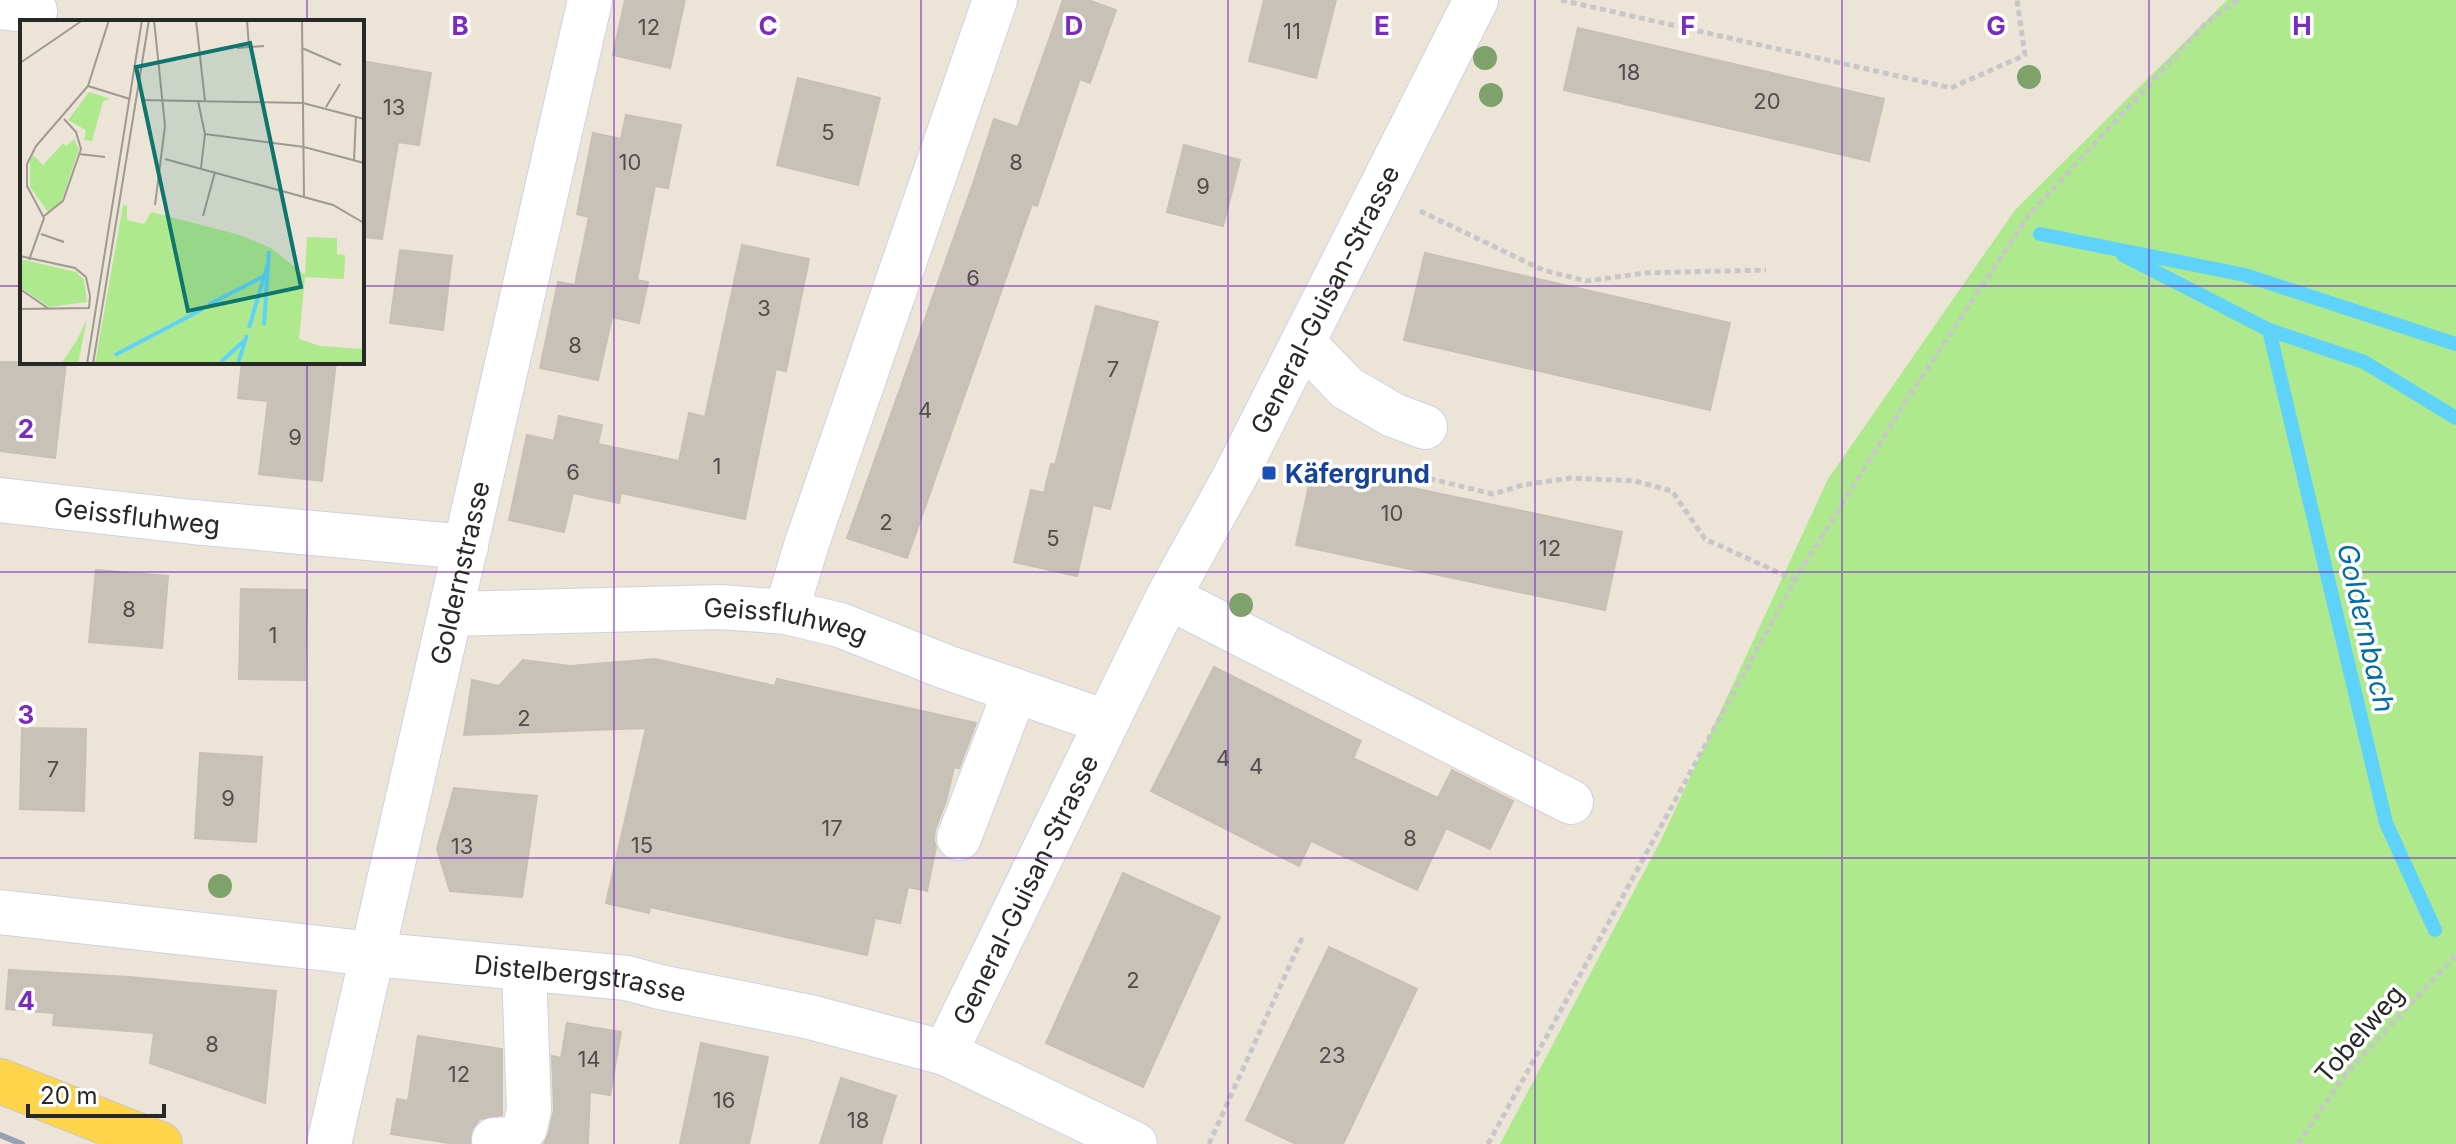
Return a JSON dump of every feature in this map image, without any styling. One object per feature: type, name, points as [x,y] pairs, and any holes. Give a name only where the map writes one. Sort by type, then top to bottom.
[{"type":"main road","points":[[0,1081],[160,1144]]},
{"type":"street","name":"Goldernstrasse","points":[[329,1144],[590,0]]},
{"type":"street","points":[[786,612],[807,543],[995,0]]},
{"type":"street","name":"General-Guisan-Strasse","points":[[945,1053],[1168,597],[1234,478],[1476,0]]},
{"type":"street","points":[[1303,343],[1347,388],[1393,415],[1425,427]]},
{"type":"street","name":"Geissfluhweg","points":[[0,500],[193,522],[466,547]]},
{"type":"street","points":[[1168,597],[1571,802]]},
{"type":"street","name":"Geissfluhweg","points":[[451,614],[721,607],[786,612],[840,625],[946,667],[1106,722]]},
{"type":"street","points":[[959,838],[1013,690]]},
{"type":"street","name":"Distelbergstrasse","points":[[0,912],[372,954],[627,978],[810,1017],[945,1053],[1135,1144]]},
{"type":"street","points":[[494,1140],[515,1139],[525,1128],[529,1110],[524,969]]},
{"type":"path","points":[[1561,0],[1951,88],[2025,55],[2017,0]]},
{"type":"path","points":[[1488,1144],[1795,580],[1906,401],[2028,216],[2206,23],[2238,0]]},
{"type":"path","points":[[1380,192],[1543,270],[1586,281],[1645,273],[1766,270]]},
{"type":"path","points":[[1635,481],[1672,491],[1705,539],[1795,580]]},
{"type":"path","points":[[1209,1144],[1303,936]]},
{"type":"path","name":"Tobelweg","points":[[2298,1144],[2344,1076],[2456,955]]},
{"type":"green space","points":[[2227,0],[2456,0],[2456,1144],[1500,1144],[1661,840],[1828,479],[2015,210]]},
{"type":"building","points":[[625,0],[685,0],[670,68],[613,55]]},
{"type":"building","points":[[1063,0],[1088,0],[1116,10],[1090,83],[1080,79],[1037,206],[1032,204],[907,558],[847,538],[994,119],[1018,127]]},
{"type":"building","points":[[1264,0],[1336,0],[1316,78],[1249,61]]},
{"type":"building","points":[[1578,28],[1884,99],[1869,161],[1564,90]]},
{"type":"building","points":[[364,61],[431,73],[419,145],[398,142],[382,239],[364,237]]},
{"type":"building","points":[[798,78],[880,98],[858,185],[777,165]]},
{"type":"building","points":[[626,115],[681,125],[668,188],[655,186],[637,280],[648,282],[639,323],[612,317],[598,380],[540,368],[558,282],[575,285],[589,217],[577,214],[593,133],[621,139]]},
{"type":"building","points":[[1184,145],[1240,160],[1223,226],[1167,212]]},
{"type":"building","points":[[742,245],[809,259],[786,371],[776,369],[745,519],[621,493],[619,503],[573,493],[564,532],[509,520],[527,435],[554,441],[559,416],[602,425],[598,444],[679,461],[689,413],[705,417]]},
{"type":"building","points":[[400,250],[452,256],[443,330],[390,323]]},
{"type":"building","points":[[1425,253],[1730,323],[1710,410],[1404,340]]},
{"type":"building","points":[[1096,306],[1158,322],[1110,509],[1093,505],[1077,576],[1014,562],[1031,490],[1044,493],[1051,464],[1055,465]]},
{"type":"building","points":[[0,362],[66,364],[55,458],[0,451]]},
{"type":"building","points":[[242,364],[336,364],[322,481],[259,474],[268,401],[238,398]]},
{"type":"building","points":[[1313,467],[1622,532],[1605,610],[1296,545]]},
{"type":"building","points":[[96,570],[168,576],[162,648],[89,642]]},
{"type":"building","points":[[241,589],[307,590],[305,680],[239,679]]},
{"type":"building","points":[[655,659],[775,686],[777,679],[976,723],[959,768],[954,767],[935,830],[936,847],[927,891],[908,887],[900,923],[875,918],[867,955],[650,907],[649,913],[606,903],[646,728],[464,735],[472,680],[499,686],[523,660],[570,666]]},
{"type":"building","points":[[1214,667],[1361,741],[1353,758],[1438,798],[1452,770],[1513,801],[1490,849],[1446,828],[1417,890],[1311,841],[1299,866],[1151,791]]},
{"type":"building","points":[[22,728],[86,729],[84,811],[20,809]]},
{"type":"building","points":[[200,753],[262,757],[256,842],[195,838]]},
{"type":"building","points":[[454,788],[537,796],[522,897],[450,891],[437,849]]},
{"type":"building","points":[[1123,873],[1220,917],[1143,1087],[1046,1043]]},
{"type":"building","points":[[1329,947],[1417,989],[1343,1144],[1296,1144],[1246,1120]]},
{"type":"building","points":[[9,970],[129,977],[276,991],[265,1103],[150,1063],[154,1033],[53,1025],[54,1013],[6,1009]]},
{"type":"building","points":[[567,1023],[621,1032],[610,1095],[590,1092],[588,1144],[544,1144],[554,1110],[552,1056],[561,1058]]},
{"type":"building","points":[[418,1036],[502,1049],[502,1115],[480,1119],[472,1129],[470,1144],[391,1134],[397,1099],[408,1101]]},
{"type":"building","points":[[701,1043],[768,1057],[749,1144],[680,1144]]},
{"type":"building","points":[[841,1078],[896,1096],[881,1144],[820,1144]]},
{"type":"waterway","name":"Goldernbach","points":[[2040,234],[2245,275],[2456,344]]},
{"type":"waterway","name":"Goldernbach","points":[[2123,255],[2269,330],[2364,362],[2456,418]]},
{"type":"waterway","name":"Goldernbach","points":[[2269,330],[2386,823],[2435,930]]},
{"type":"railway","points":[[0,1135],[22,1144]]},
{"type":"place","name":"Käfergrund","points":[[1269,473]]}]
